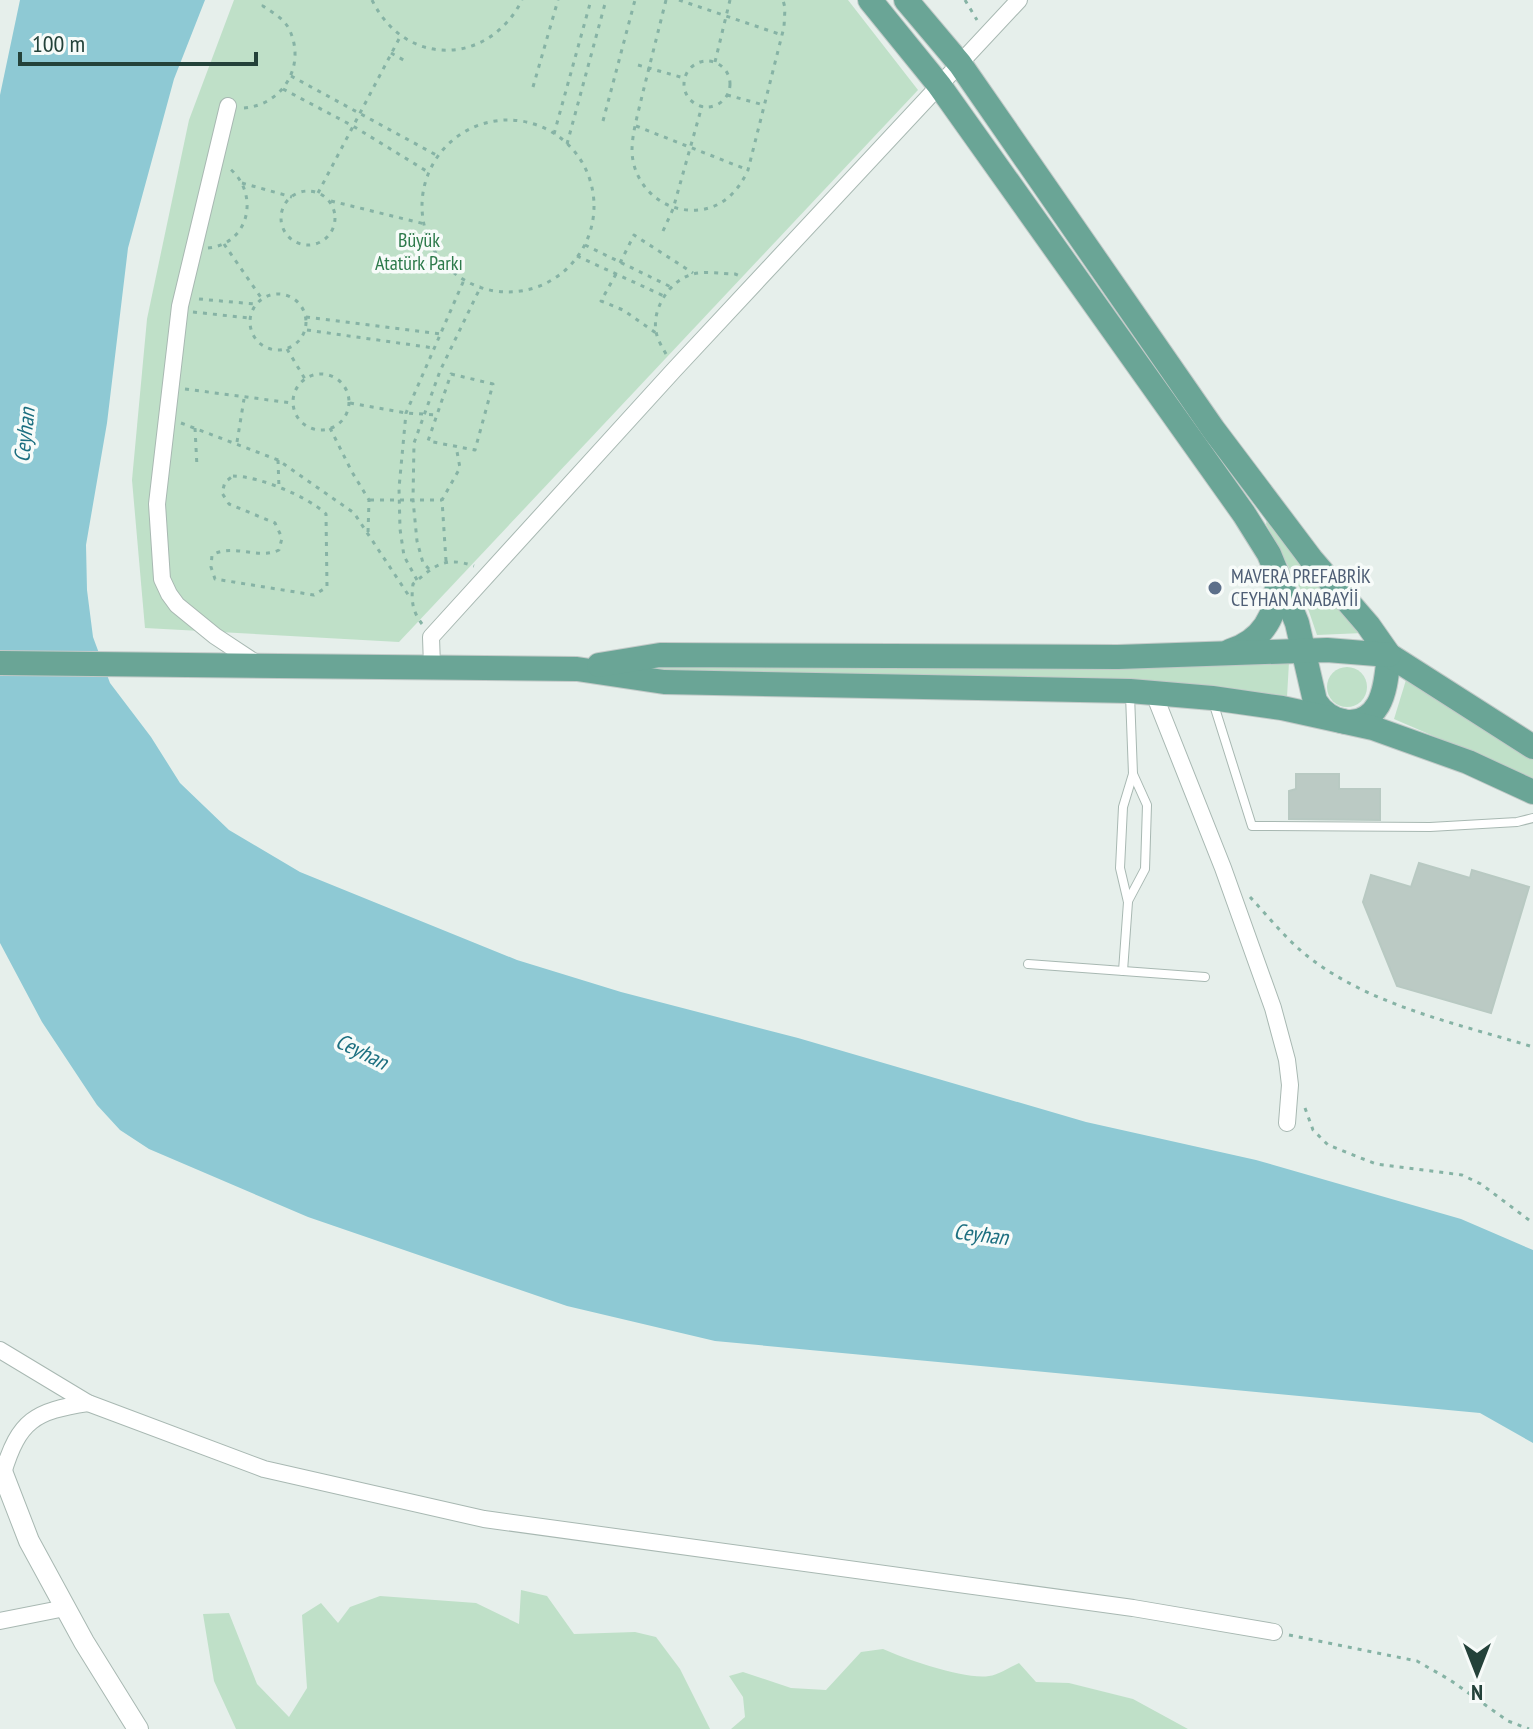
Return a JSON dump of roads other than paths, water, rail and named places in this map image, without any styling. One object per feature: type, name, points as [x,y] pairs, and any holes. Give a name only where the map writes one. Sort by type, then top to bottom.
[{"type":"main road","points":[[870,0],[939,85],[1244,514],[1277,572],[1297,623],[1312,690],[1321,711],[1342,722],[1364,719],[1380,703],[1389,655],[1368,625],[1311,559],[1213,429],[960,64],[906,0]]},
{"type":"main road","points":[[1210,655],[1241,647],[1264,631],[1277,599],[1277,572]]},
{"type":"main road","points":[[577,669],[660,655],[1210,655],[1304,650],[1369,651],[1389,655],[1533,747]]},
{"type":"main road","points":[[0,663],[577,669],[664,682],[1142,692],[1282,708],[1397,735],[1468,762],[1533,792]]},
{"type":"street","points":[[432,666],[431,637],[483,577],[1019,0]]},
{"type":"street","points":[[228,106],[180,304],[157,504],[162,579],[177,605],[215,636],[260,666]]},
{"type":"street","points":[[1142,692],[1223,868],[1273,1008],[1287,1060],[1290,1085],[1287,1123]]},
{"type":"street","points":[[0,1350],[88,1403],[264,1469],[484,1519],[1133,1608],[1274,1632]]},
{"type":"street","points":[[88,1403],[53,1408],[22,1427],[1,1470],[29,1541],[65,1608],[138,1729]]},
{"type":"street","points":[[0,1621],[65,1608]]},
{"type":"lane","points":[[1123,971],[1128,902],[1120,868],[1123,807],[1133,774],[1142,692]]},
{"type":"lane","points":[[1212,698],[1252,826],[1430,827],[1517,822],[1533,818]]},
{"type":"lane","points":[[1128,902],[1145,869],[1147,805],[1133,774]]},
{"type":"lane","points":[[1028,964],[1205,977]]},
{"type":"water","name":"Ceyhan","points":[[20,0],[205,0],[174,79],[128,248],[107,423],[86,545],[87,590],[93,637],[110,683],[151,737],[180,783],[229,830],[300,872],[517,960],[1086,1122],[1256,1160],[1461,1219],[1533,1250],[1533,1443],[1480,1413],[715,1341],[567,1306],[308,1217],[149,1149],[120,1130],[97,1105],[42,1022],[0,943],[0,95]]},
{"type":"place","name":"MAVERA PREFABRİK CEYHAN ANABAYİİ","points":[[1215,588]]},
{"type":"park label","name":"Büyük Atatürk Parkı","points":[[419,252]]}]
